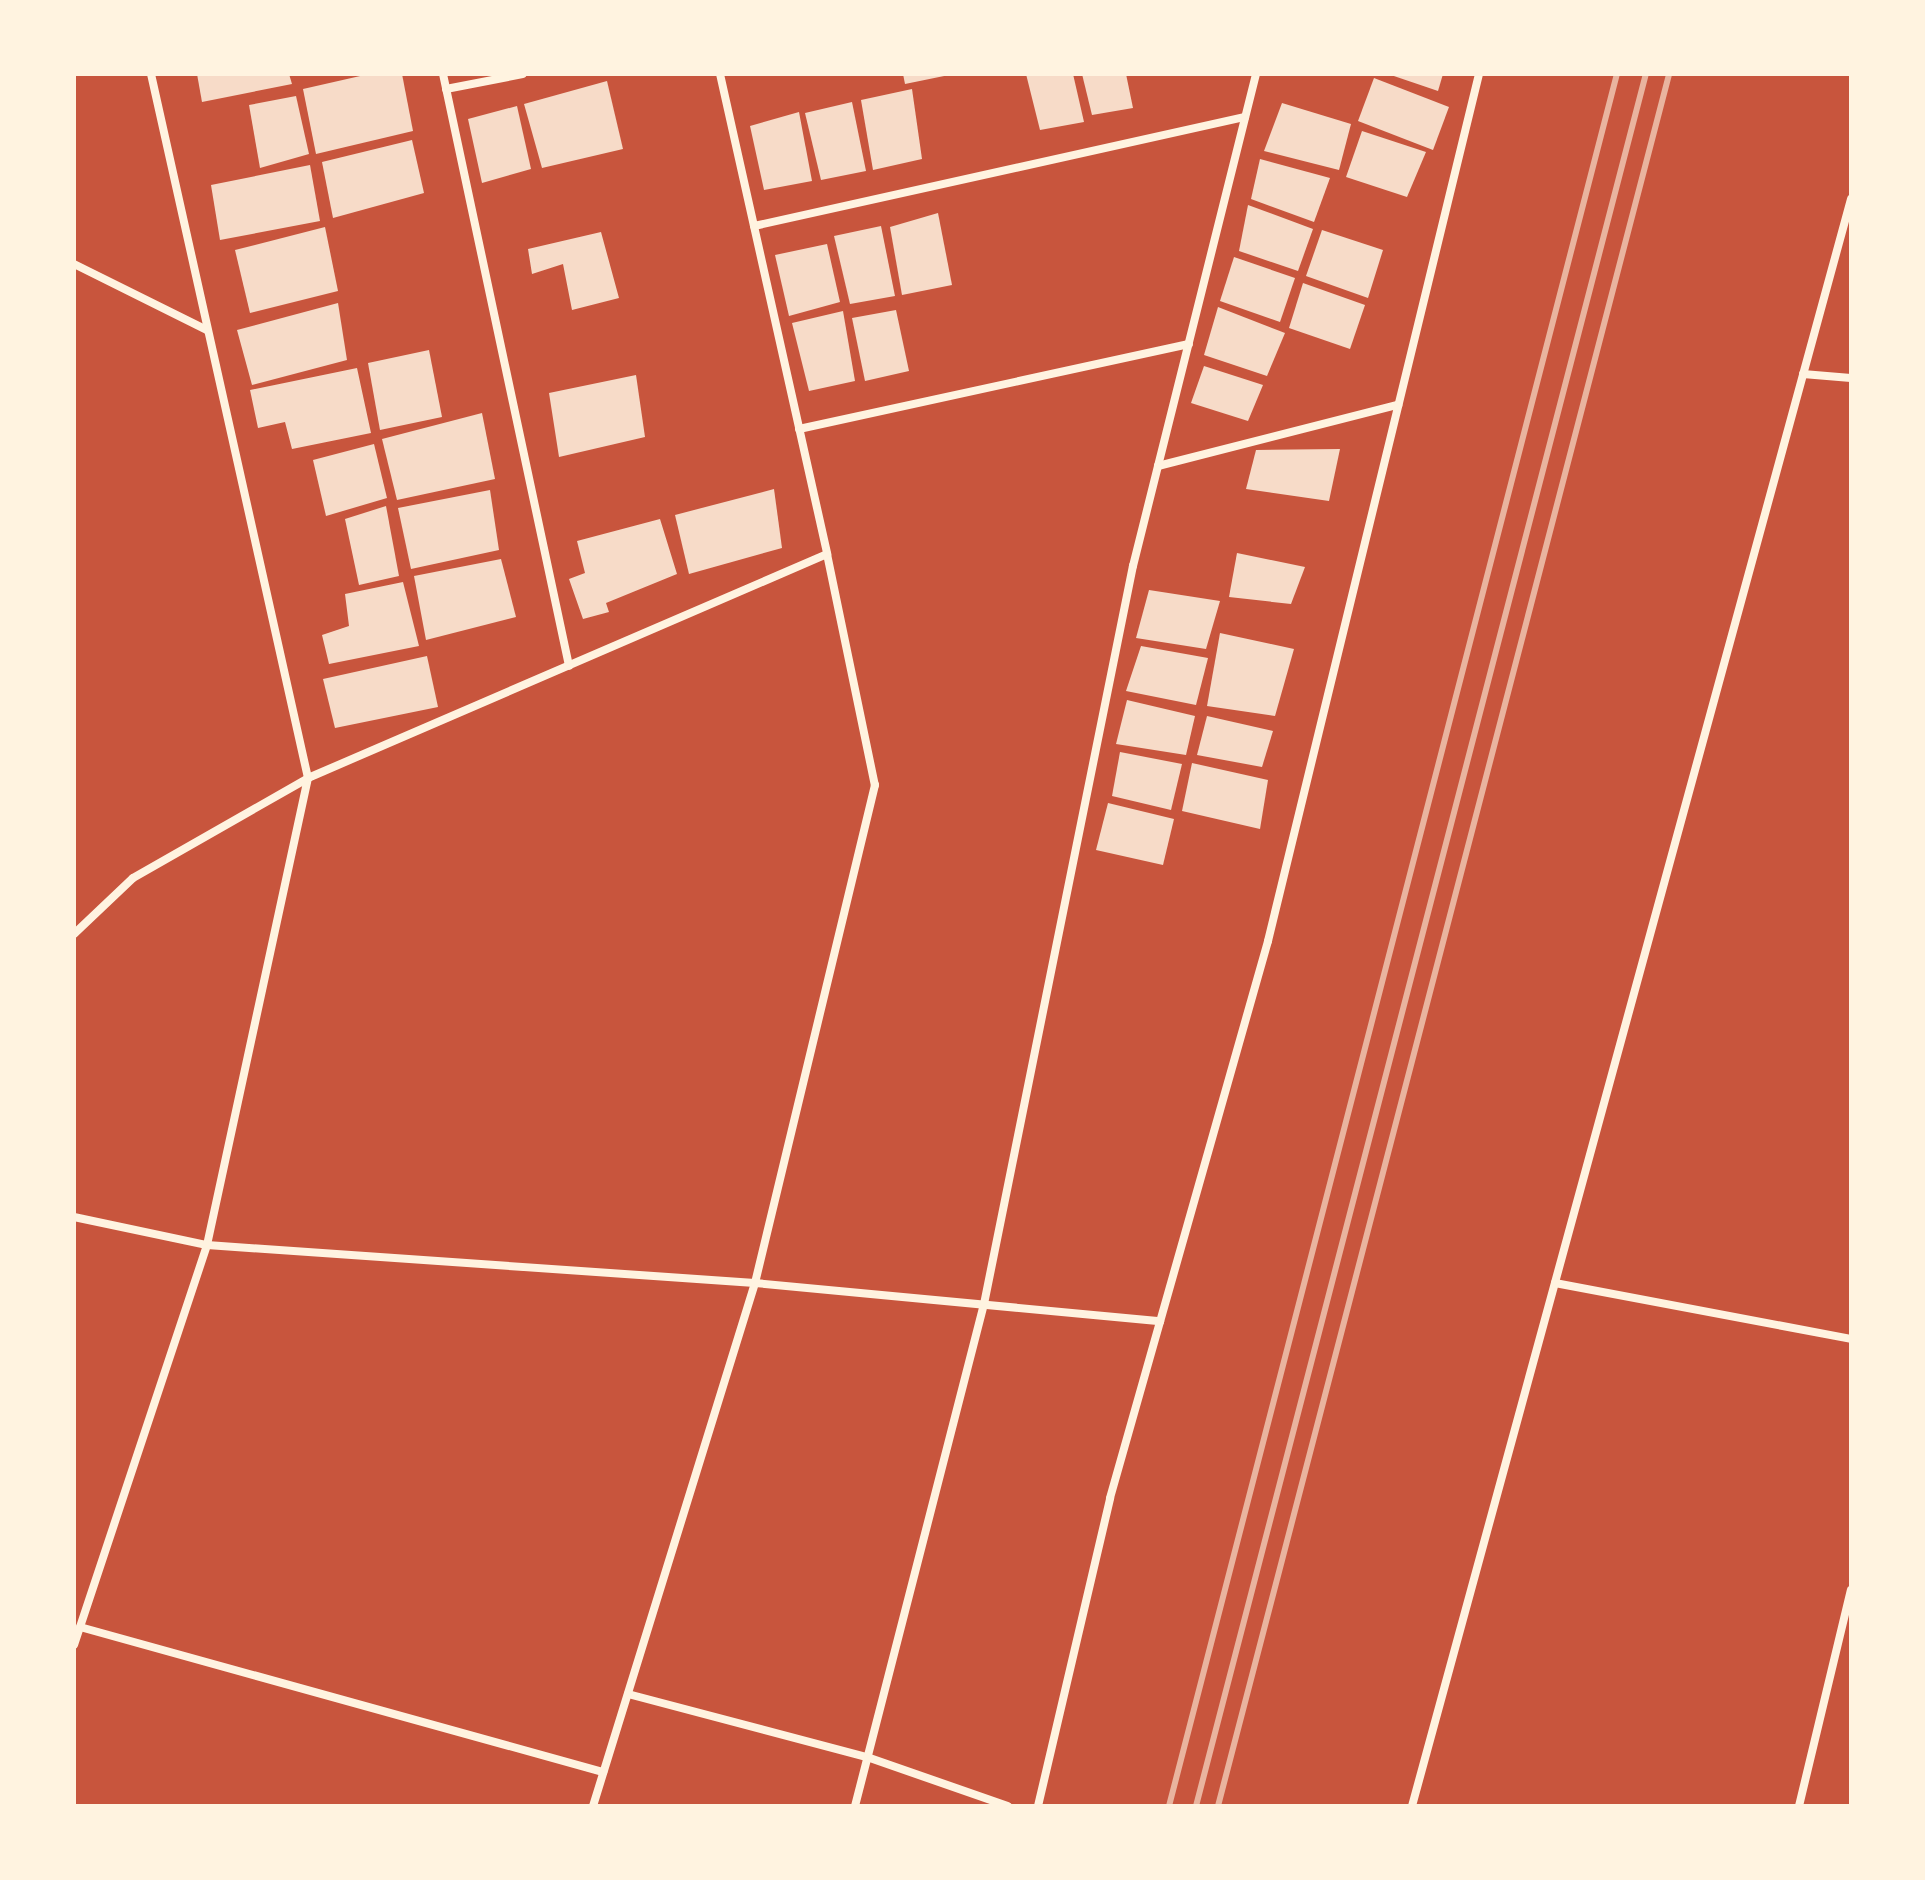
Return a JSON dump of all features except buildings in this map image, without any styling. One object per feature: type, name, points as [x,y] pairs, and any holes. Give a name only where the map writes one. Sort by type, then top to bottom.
[{"type":"street","points":[[74,1645],[207,1245],[308,778],[151,74]]},
{"type":"street","points":[[443,74],[569,666]]},
{"type":"street","points":[[446,89],[523,74]]},
{"type":"street","points":[[593,1806],[755,1283],[875,785],[720,74]]},
{"type":"street","points":[[855,1806],[984,1304],[1158,466],[1256,74]]},
{"type":"street","points":[[1038,1806],[1110,1498],[1268,941],[1479,74]]},
{"type":"street","points":[[754,226],[1245,117]]},
{"type":"street","points":[[1412,1806],[1851,199]]},
{"type":"street","points":[[74,264],[207,330]]},
{"type":"street","points":[[799,429],[1189,344]]},
{"type":"street","points":[[1803,374],[1851,378]]},
{"type":"street","points":[[1158,466],[1398,405]]},
{"type":"street","points":[[74,934],[133,878],[308,778],[827,554]]},
{"type":"street","points":[[74,1217],[207,1245],[755,1283],[1160,1321]]},
{"type":"street","points":[[1555,1283],[1851,1339]]},
{"type":"street","points":[[1799,1806],[1851,1590]]},
{"type":"street","points":[[80,1627],[603,1772]]},
{"type":"street","points":[[628,1694],[867,1757],[1008,1806]]},
{"type":"railway","points":[[1169,1806],[1617,74]]},
{"type":"railway","points":[[1196,1806],[1646,74]]},
{"type":"railway","points":[[1218,1806],[1669,74]]}]
